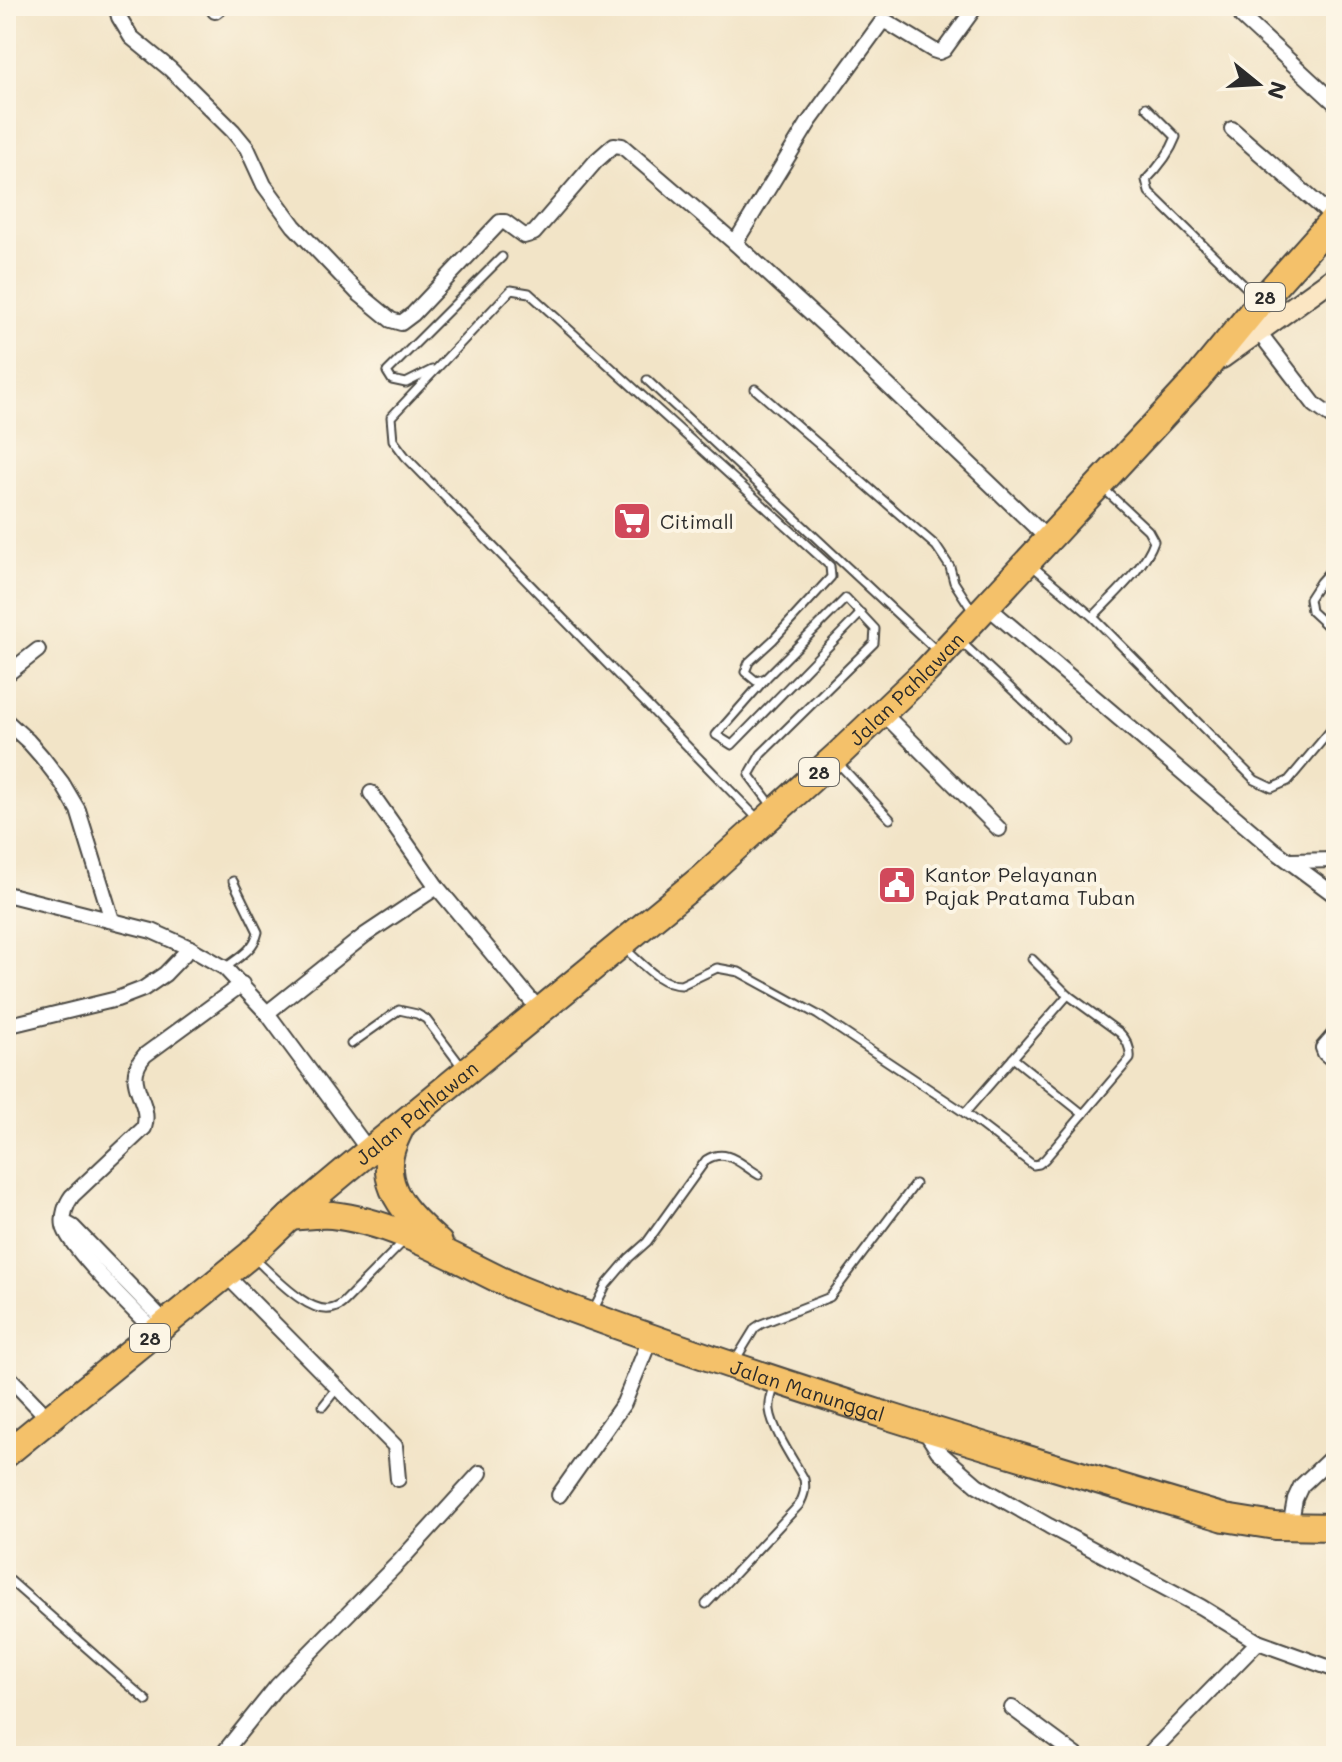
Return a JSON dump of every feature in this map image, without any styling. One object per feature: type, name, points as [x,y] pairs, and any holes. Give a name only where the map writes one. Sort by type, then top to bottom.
[{"type":"highway","name":"28","points":[[1197,379],[1335,218]]},
{"type":"highway","name":"Jalan Pahlawan","points":[[290,1217],[703,877],[834,759],[950,647],[1197,379]]},
{"type":"highway","points":[[403,1124],[391,1149],[388,1169],[391,1187],[415,1220],[458,1258]]},
{"type":"highway","name":"28","points":[[6,1454],[251,1254],[290,1217]]},
{"type":"highway","name":"Jalan Manunggal","points":[[290,1217],[346,1217],[382,1226],[458,1258],[520,1289],[651,1337],[922,1426],[1225,1518],[1290,1527],[1336,1527]]},
{"type":"main road","name":"Jalan Pahlawan","points":[[1197,379],[1336,276]]},
{"type":"street","points":[[116,6],[131,37],[170,69],[247,148],[264,185],[294,226],[357,292],[391,320],[401,323],[413,314],[500,222],[505,222],[524,236],[534,233],[596,161],[614,145],[626,149],[834,334],[1049,540]]},
{"type":"street","points":[[735,243],[809,122],[881,23],[887,22],[933,50],[940,51],[944,50],[976,6]]},
{"type":"street","points":[[1244,6],[1242,17],[1336,104]]},
{"type":"street","points":[[1232,129],[1335,218]]},
{"type":"street","points":[[1258,331],[1315,405],[1336,420]]},
{"type":"street","points":[[983,612],[1262,840],[1336,896]]},
{"type":"street","points":[[6,675],[38,650]]},
{"type":"street","points":[[883,713],[999,829]]},
{"type":"street","points":[[6,721],[42,757],[78,810],[112,920]]},
{"type":"street","points":[[371,793],[437,887],[540,1011]]},
{"type":"street","points":[[1290,861],[1336,860]]},
{"type":"street","points":[[267,1013],[365,935],[437,887]]},
{"type":"street","points":[[6,894],[152,931],[225,968],[267,1013],[369,1151]]},
{"type":"street","points":[[6,1026],[117,999],[143,989],[165,974],[190,948]]},
{"type":"street","points":[[161,1328],[80,1253],[66,1232],[63,1222],[65,1209],[72,1196],[144,1128],[146,1114],[136,1089],[135,1076],[139,1062],[242,984]]},
{"type":"street","points":[[1336,1033],[1323,1048],[1336,1062]]},
{"type":"street","points":[[225,1274],[395,1446],[398,1479]]},
{"type":"street","points":[[559,1495],[624,1403],[651,1337]]},
{"type":"street","points":[[6,1374],[49,1419]]},
{"type":"street","points":[[922,1426],[938,1451],[977,1485],[1201,1607],[1258,1642],[1336,1670]]},
{"type":"street","points":[[1290,1527],[1297,1492],[1336,1453]]},
{"type":"street","points":[[221,1756],[277,1686],[400,1561],[480,1473]]},
{"type":"street","points":[[1147,1756],[1258,1642]]},
{"type":"street","points":[[1012,1708],[1077,1756]]},
{"type":"lane","points":[[1146,107],[1176,137],[1146,180],[1149,192],[1261,301]]},
{"type":"lane","points":[[438,367],[406,383],[392,380],[387,372],[502,257]]},
{"type":"lane","points":[[770,818],[405,456],[393,440],[391,417],[511,290],[529,293],[830,566],[831,577]]},
{"type":"lane","points":[[647,380],[846,566],[1065,739]]},
{"type":"lane","points":[[755,389],[936,546],[950,567],[954,582],[983,612]]},
{"type":"lane","points":[[1093,617],[1129,579],[1151,551],[1154,541],[1148,530],[1100,485]]},
{"type":"lane","points":[[1029,563],[1093,617],[1255,780],[1272,788],[1288,781],[1336,724]]},
{"type":"lane","points":[[1336,564],[1309,599],[1311,611],[1336,634]]},
{"type":"lane","points":[[766,678],[752,679],[745,672],[749,662],[831,577],[846,566]]},
{"type":"lane","points":[[770,818],[749,775],[761,754],[874,643],[875,629],[861,613],[846,598],[766,678],[716,735],[732,745],[861,613]]},
{"type":"lane","points":[[834,759],[890,819]]},
{"type":"lane","points":[[225,968],[250,949],[258,932],[233,881]]},
{"type":"lane","points":[[620,945],[659,978],[675,985],[717,968],[739,972],[818,1015],[965,1113],[1033,1165],[1045,1159],[1130,1059],[1131,1052],[1120,1033],[1068,995],[1032,959]]},
{"type":"lane","points":[[965,1113],[1068,995]]},
{"type":"lane","points":[[351,1044],[399,1010],[409,1011],[426,1019],[466,1072]]},
{"type":"lane","points":[[1013,1058],[1083,1114]]},
{"type":"lane","points":[[591,1316],[606,1285],[647,1242],[706,1160],[715,1154],[725,1154],[759,1175]]},
{"type":"lane","points":[[733,1365],[755,1328],[830,1297],[915,1184]]},
{"type":"lane","points":[[251,1254],[305,1303],[324,1310],[334,1309],[408,1237]]},
{"type":"lane","points":[[706,1604],[804,1496],[804,1479],[770,1412],[772,1394],[778,1380]]},
{"type":"lane","points":[[323,1406],[338,1387]]},
{"type":"lane","points":[[6,1577],[147,1701]]},
{"type":"place","name":"Citimall","points":[[632,521]]},
{"type":"place","name":"Kantor Pelayanan Pajak Pratama Tuban","points":[[897,885]]}]
